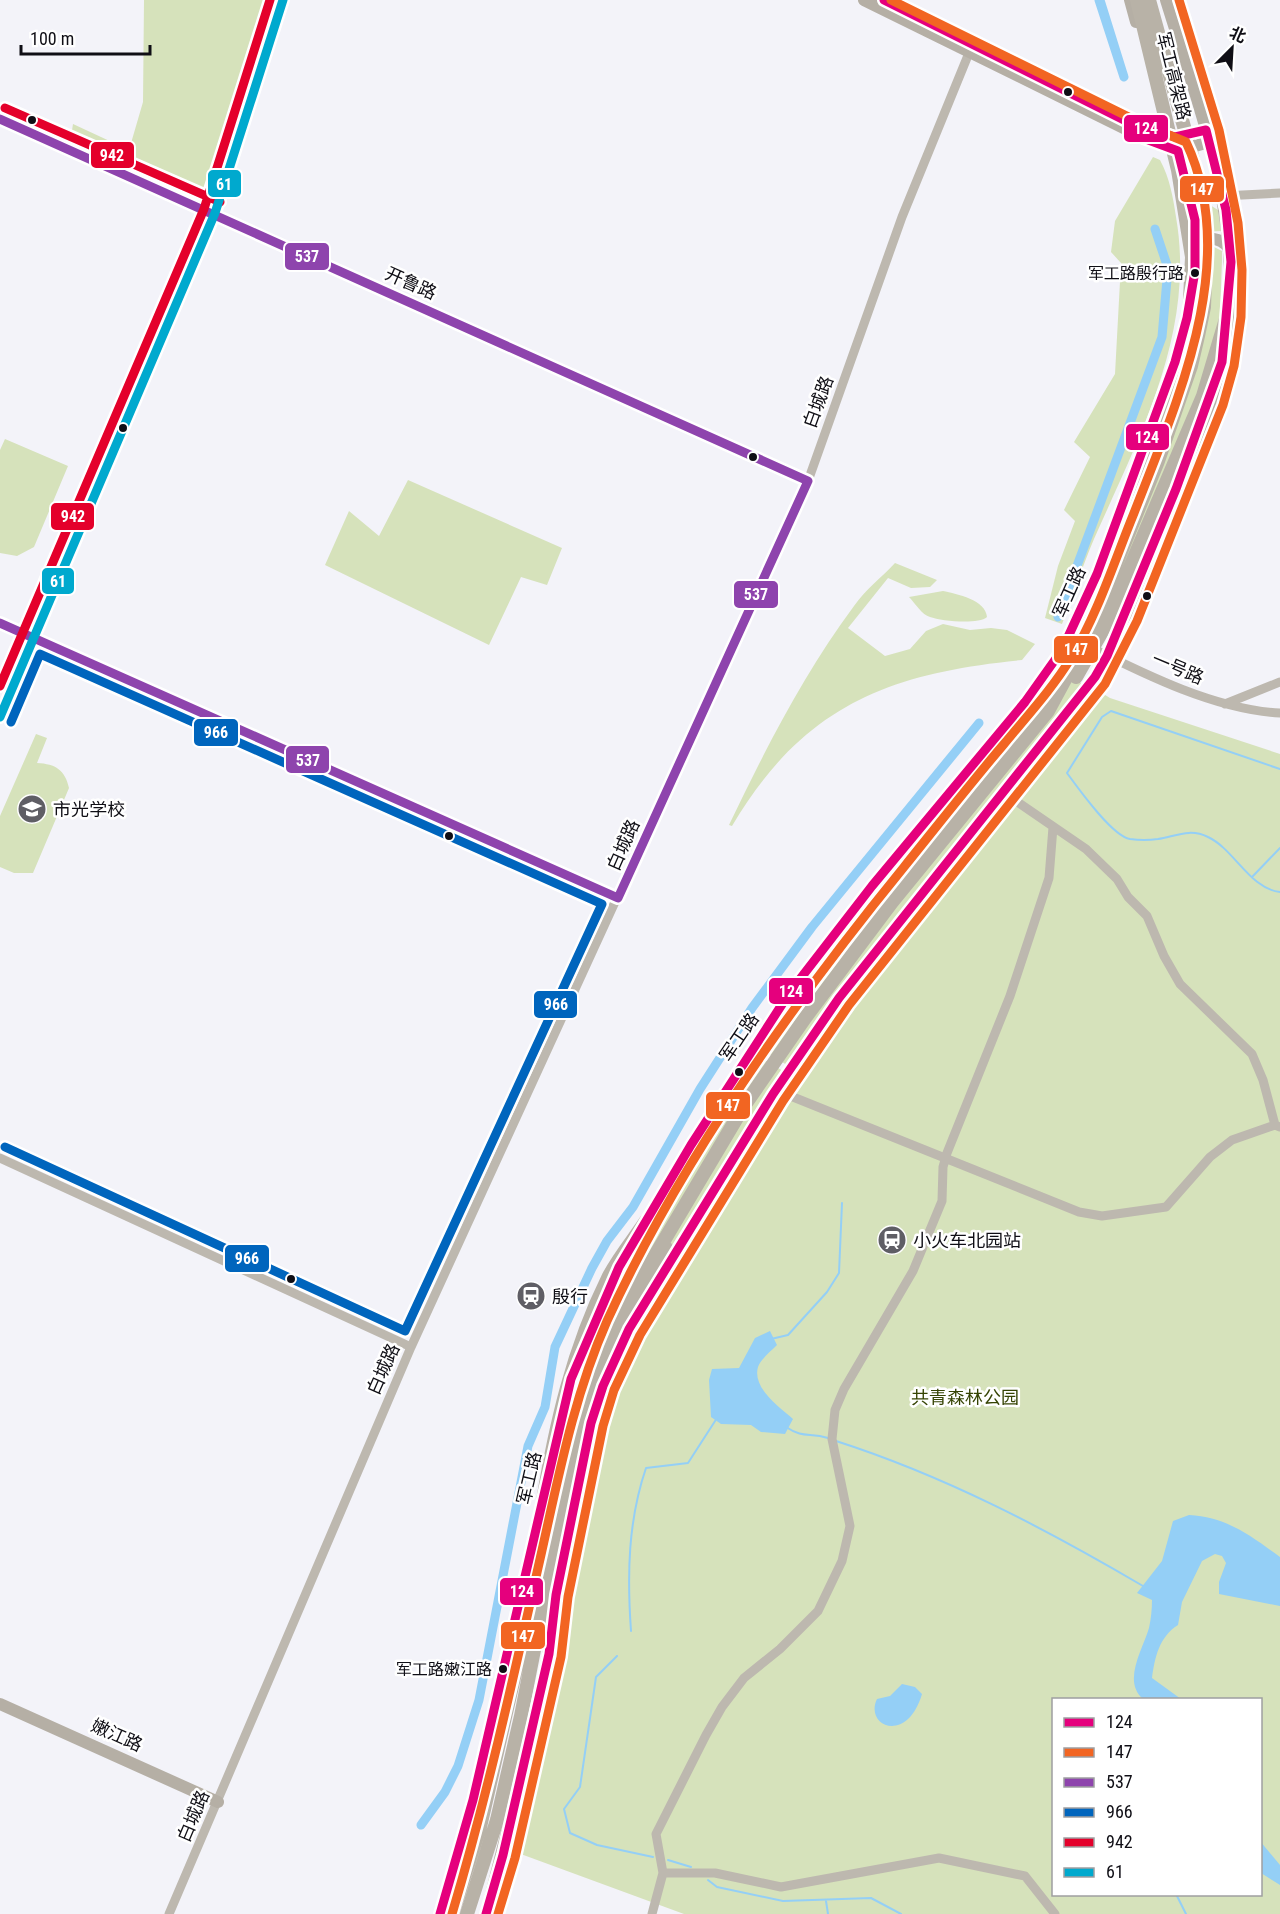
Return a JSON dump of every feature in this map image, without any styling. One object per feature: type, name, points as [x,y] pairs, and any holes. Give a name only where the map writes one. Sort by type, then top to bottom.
[{"type":"highway","name":"军工高架路","points":[[445,1912],[480,1827],[526,1625],[568,1424],[582,1371],[621,1280],[691,1162],[790,1010],[951,810],[1055,671],[1083,613],[1158,427],[1179,363],[1189,321],[1192,257],[1178,170],[1137,0]]},
{"type":"highway","name":"军工高架路","points":[[466,1914],[497,1820],[521,1716],[573,1452],[592,1383],[625,1306],[686,1199],[744,1106],[805,1018],[892,902],[1048,711],[1086,639],[1154,471],[1191,366],[1204,307],[1206,252],[1194,163],[1149,0]]},
{"type":"highway","points":[[1048,711],[1074,680],[1104,628],[1203,396],[1228,312]]},
{"type":"highway","points":[[511,1641],[528,1590],[563,1395],[586,1328],[609,1276],[658,1204],[691,1162]]},
{"type":"highway","points":[[549,1654],[562,1599],[596,1421],[627,1334],[686,1199]]},
{"type":"main road","points":[[864,0],[1134,125],[1175,137],[1206,130]]},
{"type":"main road","points":[[884,0],[971,49],[1142,137],[1178,151],[1209,142]]},
{"type":"main road","name":"军工路","points":[[445,1912],[511,1641],[571,1379],[619,1267],[696,1136],[790,992],[872,886],[1025,702],[1069,636],[1097,574],[1175,362],[1193,285],[1195,220],[1175,137],[1130,0]]},
{"type":"main road","points":[[486,1914],[503,1855],[549,1654],[556,1595],[591,1423],[603,1386],[628,1329],[773,1094],[839,998],[1095,677],[1107,657],[1206,411],[1222,362],[1228,312],[1229,248],[1223,196],[1206,130],[1166,0]]},
{"type":"main road","points":[[1157,84],[1165,89],[1179,89],[1188,72]]},
{"type":"main road","name":"军工路","points":[[1178,151],[1192,179],[1200,188],[1214,195],[1223,196]]},
{"type":"main road","points":[[1196,245],[1210,238],[1219,240],[1229,248]]},
{"type":"main road","name":"嫩江路","points":[[0,1704],[218,1802]]},
{"type":"street","points":[[0,717],[215,213],[283,0]]},
{"type":"street","name":"白城路","points":[[169,1914],[411,1347],[808,481],[902,217],[971,49]]},
{"type":"street","name":"开鲁路","points":[[0,118],[808,481]]},
{"type":"street","points":[[1223,196],[1280,193]]},
{"type":"street","points":[[0,623],[618,898]]},
{"type":"street","name":"一号路","points":[[1069,636],[1107,657],[1225,704],[1280,713]]},
{"type":"street","points":[[1225,704],[1280,682]]},
{"type":"street","points":[[788,1095],[1079,1212],[1102,1216],[1166,1207],[1210,1157],[1232,1140],[1277,1126],[1263,1080],[1252,1054],[1180,984],[1164,956],[1147,916],[1128,897],[1117,879],[1086,849],[1004,792]]},
{"type":"street","points":[[652,1914],[663,1873],[657,1834],[661,1821],[722,1707],[744,1678],[780,1649],[818,1611],[842,1561],[850,1526],[832,1439],[835,1410],[844,1389],[913,1271],[942,1201],[945,1159],[1010,996],[1045,889],[1053,827]]},
{"type":"street","points":[[0,1158],[411,1347]]},
{"type":"street","points":[[663,1873],[715,1874],[781,1887],[939,1858],[1025,1876],[1054,1914]]},
{"type":"street","points":[[445,1912],[458,1914]]},
{"type":"green space","points":[[144,0],[266,0],[210,190],[194,193],[71,137],[73,124],[129,150],[143,102]]},
{"type":"green space","points":[[1153,157],[1160,160],[1166,174],[1176,217],[1180,260],[1178,301],[1171,343],[1145,423],[1090,550],[1062,624],[1045,618],[1058,566],[1075,521],[1064,510],[1090,457],[1074,442],[1115,374],[1121,263],[1111,252],[1115,221]]},
{"type":"green space","points":[[1210,205],[1218,210],[1221,231],[1203,232],[1205,206]]},
{"type":"green space","points":[[1212,246],[1222,251],[1222,260],[1220,314],[1212,368],[1195,423],[1111,631],[1096,636],[1187,369]]},
{"type":"green space","points":[[5,439],[68,466],[34,547],[17,556],[0,553],[0,450]]},
{"type":"green space","points":[[408,480],[562,548],[547,585],[521,577],[489,645],[325,565],[349,511],[379,536]]},
{"type":"green space","points":[[895,563],[937,580],[930,587],[911,588],[888,578],[848,628],[885,656],[910,649],[926,631],[943,624],[970,630],[991,628],[1007,630],[1035,644],[1022,660],[974,666],[930,675],[890,687],[853,703],[820,724],[788,751],[759,785],[732,826],[729,825],[771,740],[818,658],[858,600]]},
{"type":"green space","points":[[943,591],[976,602],[982,606],[987,617],[968,622],[927,616],[909,597]]},
{"type":"green space","points":[[1054,679],[1082,683],[836,993],[787,1065],[765,1052]]},
{"type":"green space","name":"共青森林公园","points":[[1097,690],[1110,698],[1280,754],[1280,1914],[684,1914],[518,1853],[522,1803],[580,1539],[599,1423],[676,1266],[740,1156],[787,1086],[929,899],[1037,768]]},
{"type":"green space","points":[[36,734],[47,738],[37,763],[59,769],[69,788],[33,873],[14,873],[0,867],[0,816]]},
{"type":"green space","points":[[760,1057],[783,1071],[649,1286],[629,1274]]},
{"type":"water","points":[[770,1331],[777,1345],[759,1364],[757,1375],[763,1390],[793,1419],[785,1434],[761,1432],[751,1425],[721,1424],[711,1417],[709,1380],[712,1369],[739,1368],[755,1338]]},
{"type":"water","points":[[1189,1515],[1215,1519],[1238,1529],[1280,1557],[1280,1606],[1219,1594],[1219,1582],[1226,1563],[1222,1556],[1215,1554],[1202,1561],[1182,1602],[1178,1625],[1166,1635],[1159,1648],[1152,1678],[1180,1698],[1142,1698],[1137,1692],[1134,1674],[1149,1628],[1152,1600],[1137,1593],[1162,1561],[1173,1521]]},
{"type":"water","points":[[902,1684],[915,1687],[922,1694],[915,1710],[907,1720],[898,1725],[889,1726],[876,1717],[877,1699],[890,1696]]},
{"type":"water","points":[[1262,1843],[1280,1865],[1280,1885],[1262,1874]]},
{"type":"waterway","points":[[1099,0],[1124,77],[1100,0]]},
{"type":"waterway","points":[[1058,617],[1162,337],[1168,268],[1155,229]]},
{"type":"waterway","points":[[1280,769],[1111,711],[1102,717],[1067,773],[1105,821],[1123,836],[1130,839],[1148,840],[1189,833],[1201,834],[1226,850],[1260,884],[1280,892]]},
{"type":"waterway","points":[[421,1825],[445,1792],[458,1766],[479,1700],[528,1446],[545,1407],[555,1347],[592,1268],[607,1241],[633,1207],[700,1089],[752,1008],[812,927],[979,723]]},
{"type":"waterway","points":[[1253,876],[1280,848]]},
{"type":"waterway","points":[[771,1339],[788,1335],[827,1292],[839,1273],[842,1203]]},
{"type":"waterway","points":[[631,1631],[630,1548],[632,1528],[646,1468],[688,1463],[717,1418]]},
{"type":"waterway","points":[[786,1427],[802,1434],[828,1438]]},
{"type":"waterway","points":[[836,1441],[955,1487],[1069,1544],[1143,1586]]},
{"type":"waterway","points":[[617,1656],[596,1677],[580,1787],[564,1809],[570,1833],[597,1845],[653,1857]]},
{"type":"waterway","points":[[668,1860],[691,1867]]},
{"type":"waterway","points":[[708,1880],[717,1887],[783,1901],[871,1898],[901,1914]]},
{"type":"waterway","points":[[1177,1896],[1186,1914]]},
{"type":"waterway","points":[[826,1901],[828,1914]]},
{"type":"transit line","name":"942","points":[[0,686],[204,209],[270,0]]},
{"type":"transit line","name":"61","points":[[0,717],[215,213],[283,0]]},
{"type":"transit line","name":"124","points":[[486,1914],[503,1855],[549,1654],[556,1595],[591,1423],[603,1386],[629,1329],[773,1094],[839,998],[1095,677],[1107,656],[1176,489],[1222,362],[1231,262],[1226,210],[1206,130],[1175,137],[1134,125],[884,0]]},
{"type":"transit line","name":"147","points":[[452,1914],[498,1742],[566,1443],[584,1381],[607,1321],[636,1261],[669,1202],[704,1143],[780,1028],[862,919],[1056,681],[1071,658],[1098,605],[1151,470],[1184,378],[1197,330],[1205,282],[1208,234],[1202,187],[1186,142],[1147,126],[891,0]]},
{"type":"transit line","name":"147","points":[[498,1914],[515,1858],[561,1657],[568,1597],[603,1426],[614,1390],[640,1335],[783,1101],[849,1005],[1105,684],[1137,621],[1223,405],[1234,366],[1241,317],[1242,270],[1238,223],[1219,130],[1179,0]]},
{"type":"transit line","name":"942","points":[[5,108],[220,202]]},
{"type":"transit line","name":"537","points":[[0,119],[808,481],[618,898],[0,623]]},
{"type":"transit line","name":"124","points":[[440,1914],[473,1800],[571,1379],[619,1267],[691,1145],[790,992],[872,886],[1025,702],[1062,650],[1097,574],[1175,362],[1187,318],[1195,271],[1195,220],[1178,151],[1143,138]]},
{"type":"transit line","name":"966","points":[[5,1147],[405,1331],[602,904],[40,654],[11,722]]},
{"type":"place","name":"军工路殷行路","points":[[1195,273]]},
{"type":"place","name":"市光学校","points":[[32,809]]},
{"type":"place","name":"小火车北园站","points":[[892,1240]]},
{"type":"place","name":"殷行","points":[[531,1296]]},
{"type":"place","name":"军工路嫩江路","points":[[503,1669]]}]
